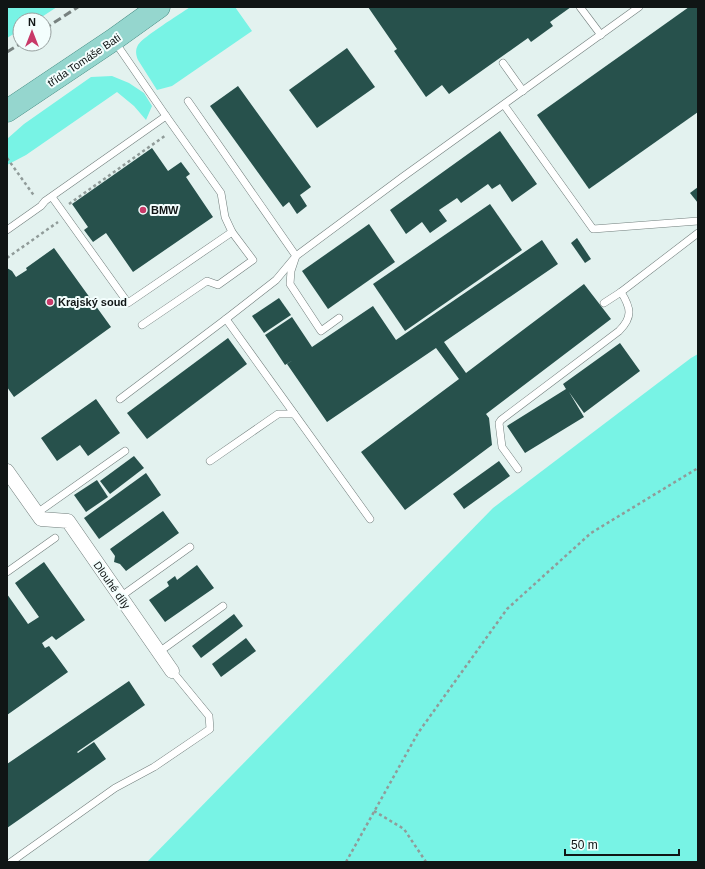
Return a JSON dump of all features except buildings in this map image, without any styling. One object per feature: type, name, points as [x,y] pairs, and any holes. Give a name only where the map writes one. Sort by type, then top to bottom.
[{"type":"main road","name":"třída Tomáše Bati","points":[[7,111],[160,7]]},
{"type":"street","points":[[7,471],[39,516]]},
{"type":"street","name":"Dlouhé díly","points":[[39,516],[68,521],[172,671]]},
{"type":"lane","points":[[580,7],[601,35]]},
{"type":"lane","points":[[120,399],[276,280],[296,256],[404,176],[639,7]]},
{"type":"lane","points":[[113,40],[220,193],[225,217],[232,232],[253,260],[218,285],[207,281],[142,325]]},
{"type":"lane","points":[[502,63],[523,91]]},
{"type":"lane","points":[[188,101],[296,256]]},
{"type":"lane","points":[[504,105],[593,229],[698,221]]},
{"type":"lane","points":[[7,230],[41,206],[45,201],[166,116]]},
{"type":"lane","points":[[52,197],[128,303],[232,232]]},
{"type":"lane","points":[[604,303],[621,292],[698,233]]},
{"type":"lane","points":[[296,256],[291,271],[290,284],[321,331],[340,318]]},
{"type":"lane","points":[[518,469],[502,447],[499,422],[627,324],[629,313],[628,304],[621,292]]},
{"type":"lane","points":[[226,319],[370,519]]},
{"type":"lane","points":[[210,461],[278,414],[294,414]]},
{"type":"lane","points":[[39,516],[125,451]]},
{"type":"lane","points":[[7,572],[55,538]]},
{"type":"lane","points":[[120,596],[190,547]]},
{"type":"lane","points":[[159,652],[223,606]]},
{"type":"lane","points":[[11,862],[115,788],[154,768],[210,729],[208,716],[172,671]]},
{"type":"path","points":[[7,258],[66,216],[70,203],[175,129]]},
{"type":"path","points":[[7,158],[41,206]]},
{"type":"path","points":[[346,862],[418,733],[507,609],[591,533],[698,468]]},
{"type":"path","points":[[374,811],[404,829],[426,862]]},
{"type":"shaded area","points":[[7,7],[57,7],[49,12],[12,12],[12,35],[7,38]]},
{"type":"shaded area","points":[[190,7],[235,7],[252,31],[172,86],[157,90],[138,60],[136,52],[137,47],[147,36]]},
{"type":"shaded area","points":[[112,76],[129,83],[144,93],[152,106],[146,120],[134,106],[117,92],[26,155],[7,165],[7,139],[24,124],[91,77]]},
{"type":"shaded area","points":[[698,354],[698,862],[147,862],[493,508]]},
{"type":"railway","points":[[52,24],[78,7]]},
{"type":"railway","points":[[7,52],[12,49]]},
{"type":"place","name":"BMW","points":[[143,210]]},
{"type":"place","name":"Krajský soud","points":[[50,302]]}]
